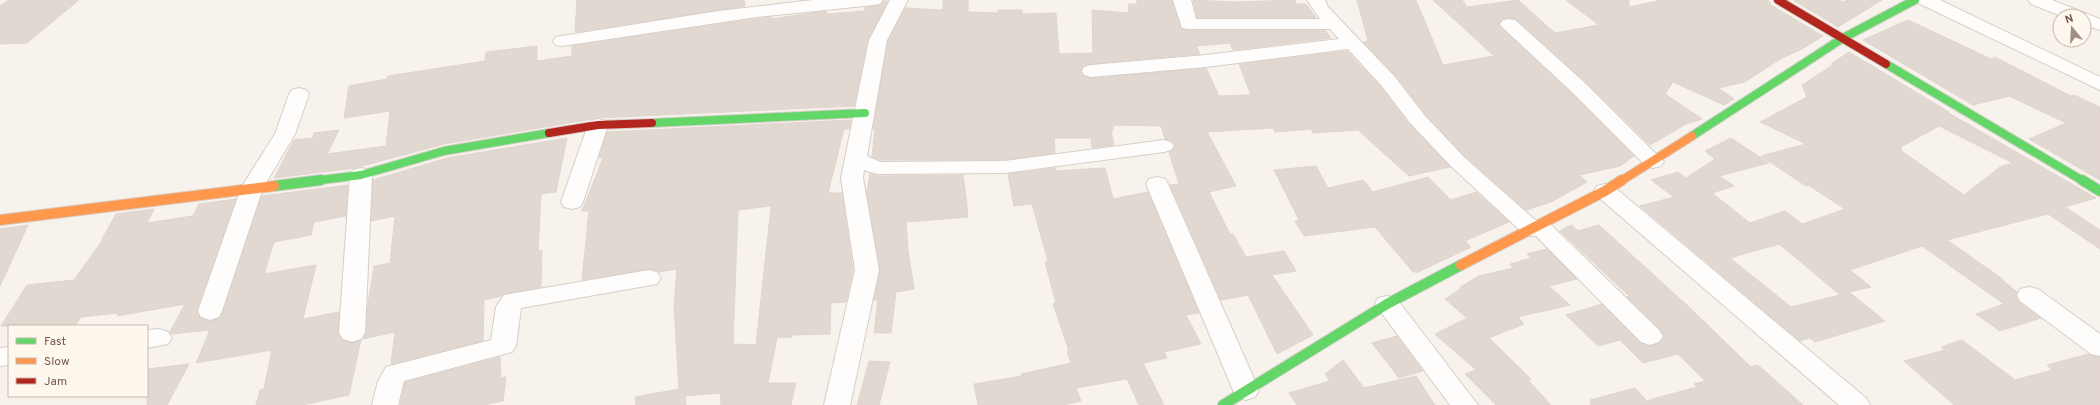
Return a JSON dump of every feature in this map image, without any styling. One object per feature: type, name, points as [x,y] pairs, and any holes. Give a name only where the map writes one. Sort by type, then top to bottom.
[{"type":"street","points":[[562,41],[698,19],[826,3],[874,0]]},
{"type":"street","points":[[837,405],[867,270],[852,178],[878,40],[899,0]]},
{"type":"street","points":[[1182,0],[1188,24],[1335,24]]},
{"type":"street","points":[[1316,0],[1321,9],[1388,81],[1418,120],[1458,162],[1536,228],[1650,336]]},
{"type":"street","points":[[1778,0],[2100,191]]},
{"type":"street","points":[[1223,405],[1387,304],[1606,191],[1843,38],[1915,0]]},
{"type":"street","points":[[1926,0],[2100,84]]},
{"type":"street","points":[[2037,0],[2057,8]]},
{"type":"street","points":[[1509,24],[1579,88],[1653,162]]},
{"type":"street","points":[[1091,71],[1206,61],[1353,43]]},
{"type":"street","points":[[210,311],[252,188],[285,134],[299,94]]},
{"type":"street","points":[[0,220],[361,175],[444,151],[598,125],[865,113]]},
{"type":"street","points":[[572,202],[598,125]]},
{"type":"street","points":[[855,159],[877,168],[1004,167],[1164,146]]},
{"type":"street","points":[[352,333],[361,175]]},
{"type":"street","points":[[1157,184],[1246,390]]},
{"type":"street","points":[[1606,191],[1857,405]]},
{"type":"street","points":[[385,405],[391,380],[395,374],[503,346],[508,307],[513,301],[649,278]]},
{"type":"street","points":[[2029,295],[2100,347]]},
{"type":"street","points":[[1387,304],[1465,405]]},
{"type":"building","points":[[9,0],[79,0],[27,43],[0,44],[0,6]]},
{"type":"building","points":[[577,0],[744,0],[745,6],[575,32]]},
{"type":"building","points":[[943,0],[968,0],[968,12],[998,13],[998,10],[1022,10],[1022,14],[1056,13],[1059,54],[1093,53],[1092,10],[1128,13],[1129,4],[1137,4],[1137,0],[1172,0],[1181,28],[1188,30],[1325,30],[1331,38],[1233,50],[1230,43],[1196,46],[1200,54],[1091,64],[1084,66],[1081,72],[1084,76],[1091,78],[1206,68],[1219,96],[1251,95],[1239,64],[1347,51],[1380,86],[1410,125],[1450,167],[1409,176],[1358,130],[1313,133],[1311,129],[1275,132],[1273,128],[1207,132],[1236,186],[1209,192],[1230,234],[1233,234],[1246,257],[1284,251],[1296,271],[1272,275],[1313,335],[1277,354],[1248,295],[1221,300],[1170,185],[1179,184],[1169,152],[1176,146],[1172,141],[1165,139],[1161,126],[1113,125],[1113,131],[1111,131],[1114,145],[1092,148],[1091,138],[1054,138],[1055,153],[1004,160],[880,160],[872,157],[875,129],[873,129],[888,40],[905,8],[943,10]]},
{"type":"building","points":[[1193,0],[1236,2],[1295,0],[1296,4],[1306,4],[1316,18],[1197,18]]},
{"type":"building","points":[[1357,0],[1416,0],[1443,65],[1494,56],[1433,0],[1462,0],[1467,7],[1518,0],[1555,33],[1599,25],[1566,0],[1629,0],[1629,7],[1662,0],[1768,0],[1771,5],[1823,36],[1802,49],[1780,59],[1745,82],[1718,88],[1734,99],[1724,105],[1673,82],[1665,94],[1702,119],[1686,124],[1650,145],[1587,83],[1516,19],[1503,19],[1498,24],[1502,29],[1571,93],[1634,156],[1620,166],[1579,175],[1587,182],[1551,202],[1526,210],[1466,157],[1426,115],[1396,76],[1363,42],[1368,41]]},
{"type":"building","points":[[1793,0],[1839,0],[1843,2],[1847,0],[1882,0],[1838,27]]},
{"type":"building","points":[[884,1],[888,1],[868,40],[854,106],[598,118],[444,144],[355,168],[274,178],[294,140],[313,138],[314,133],[339,130],[327,154],[386,146],[390,111],[344,118],[349,86],[387,79],[388,76],[485,61],[486,52],[537,46],[537,61],[572,56],[572,46],[771,17],[771,19],[826,11],[827,14],[865,11],[865,7],[880,5]]},
{"type":"building","points":[[1908,20],[1991,59],[1995,57],[2071,96],[2074,95],[2100,107],[2100,180],[2029,139],[2066,123],[2009,96],[1973,105],[1863,40]]},
{"type":"building","points":[[1849,52],[1949,112],[1947,112],[2096,198],[2065,207],[2100,230],[2100,249],[2048,214],[1947,240],[2004,280],[2002,280],[2017,292],[2016,296],[2019,302],[2041,318],[2000,331],[1976,314],[2004,304],[1922,246],[1850,270],[1871,287],[1849,292],[1885,321],[1815,342],[1810,338],[1800,341],[1640,206],[1674,197],[1651,180],[1678,172],[1686,178],[1715,159],[1705,151],[1731,138],[1769,163],[1719,176],[1734,186],[1712,193],[1750,223],[1785,211],[1802,224],[1845,209],[1808,185],[1806,186],[1761,156],[1806,144],[1760,122],[1807,97],[1802,85],[1833,65],[1831,64]],"holes":[[[1939,126],[2013,163],[2000,167],[1964,195],[1899,148]],[[1779,244],[1790,253],[1840,295],[1791,307],[1730,258]]]},
{"type":"building","points":[[851,120],[849,129],[844,129],[828,193],[842,193],[853,270],[846,302],[831,303],[830,334],[792,335],[792,337],[777,338],[768,383],[796,383],[791,405],[721,405],[720,393],[685,396],[686,405],[636,405],[635,397],[679,389],[674,307],[677,269],[659,272],[649,269],[582,280],[589,211],[582,211],[603,158],[599,158],[607,132]],"holes":[[[771,206],[756,345],[733,344],[738,210]]]},
{"type":"building","points":[[567,138],[556,192],[541,194],[538,251],[542,250],[541,287],[504,294],[484,300],[483,341],[391,364],[395,332],[363,339],[366,333],[368,304],[374,266],[390,263],[395,216],[371,221],[373,180],[447,158]]},
{"type":"building","points":[[1316,166],[1328,188],[1363,180],[1373,192],[1428,177],[1451,200],[1476,192],[1509,222],[1465,241],[1471,247],[1418,272],[1413,272],[1375,227],[1304,236],[1295,221],[1299,220],[1274,170]]},
{"type":"building","points":[[1055,168],[1055,171],[1105,168],[1113,199],[1148,192],[1199,313],[1186,315],[1201,344],[1164,352],[1167,358],[1143,363],[1164,405],[1139,405],[1127,379],[1076,388],[1081,401],[1063,405],[978,405],[974,384],[1022,376],[1021,374],[1071,363],[1067,351],[1069,351],[1053,304],[1056,303],[1045,262],[1048,261],[1032,204],[1014,206],[1008,174]]},
{"type":"building","points":[[870,173],[877,176],[963,175],[968,217],[906,222],[908,250],[914,289],[896,292],[891,333],[874,333],[878,300],[874,300],[880,270],[867,192]]},
{"type":"building","points":[[348,185],[346,216],[314,222],[311,235],[274,242],[264,274],[316,265],[303,319],[339,312],[338,333],[342,340],[352,343],[361,340],[349,395],[302,405],[256,405],[260,390],[264,389],[272,350],[196,363],[210,330],[171,334],[170,332],[185,304],[117,316],[119,313],[81,317],[76,325],[1,326],[27,285],[74,280],[102,241],[116,214],[154,209],[147,223],[193,216],[199,204],[236,199],[197,310],[201,318],[210,321],[219,318],[262,196]]},
{"type":"building","points":[[28,225],[0,286],[0,229]]},
{"type":"building","points":[[1571,225],[1578,231],[1599,225],[1689,307],[1751,367],[1758,365],[1803,405],[1591,405],[1590,400],[1635,388],[1649,403],[1649,400],[1697,387],[1694,384],[1705,381],[1678,354],[1643,363],[1620,340],[1598,346],[1566,315],[1602,304],[1641,343],[1650,346],[1659,343],[1664,337],[1660,329],[1627,297],[1629,296],[1560,231]]},
{"type":"building","points":[[1547,249],[1577,279],[1549,286],[1570,305],[1518,317],[1524,324],[1489,338],[1531,379],[1528,380],[1551,405],[1496,405],[1465,374],[1476,370],[1435,334],[1467,318],[1445,299],[1462,288],[1460,287],[1479,276],[1513,268],[1510,264],[1531,258],[1527,254]]},
{"type":"building","points":[[1397,336],[1423,371],[1399,378],[1372,343]]},
{"type":"building","points":[[1962,340],[2015,380],[2052,370],[2047,365],[2088,354],[2100,357],[2100,405],[1954,405],[1904,361],[1945,350],[1941,347]]},
{"type":"building","points":[[500,357],[501,378],[506,377],[503,401],[484,405],[400,405],[405,382]]},
{"type":"building","points":[[1343,360],[1364,388],[1416,376],[1435,405],[1297,405],[1289,393],[1330,381],[1325,374]]},
{"type":"building","points":[[869,361],[890,362],[879,405],[857,405]]},
{"type":"building","points":[[189,364],[167,405],[147,405],[148,369]]},
{"type":"traffic: fast","points":[[1692,136],[1843,38],[1915,0]]},
{"type":"traffic: fast","points":[[1886,64],[2100,191]]},
{"type":"traffic: fast","points":[[652,123],[865,113]]},
{"type":"traffic: fast","points":[[274,186],[361,175],[444,151],[549,133]]},
{"type":"traffic: fast","points":[[1223,405],[1387,304],[1461,265]]},
{"type":"traffic: slow","points":[[1461,265],[1605,191],[1692,136]]},
{"type":"traffic: slow","points":[[0,220],[274,186]]},
{"type":"traffic: jam","points":[[1778,0],[1886,64]]},
{"type":"traffic: jam","points":[[549,133],[598,125],[652,123]]}]
